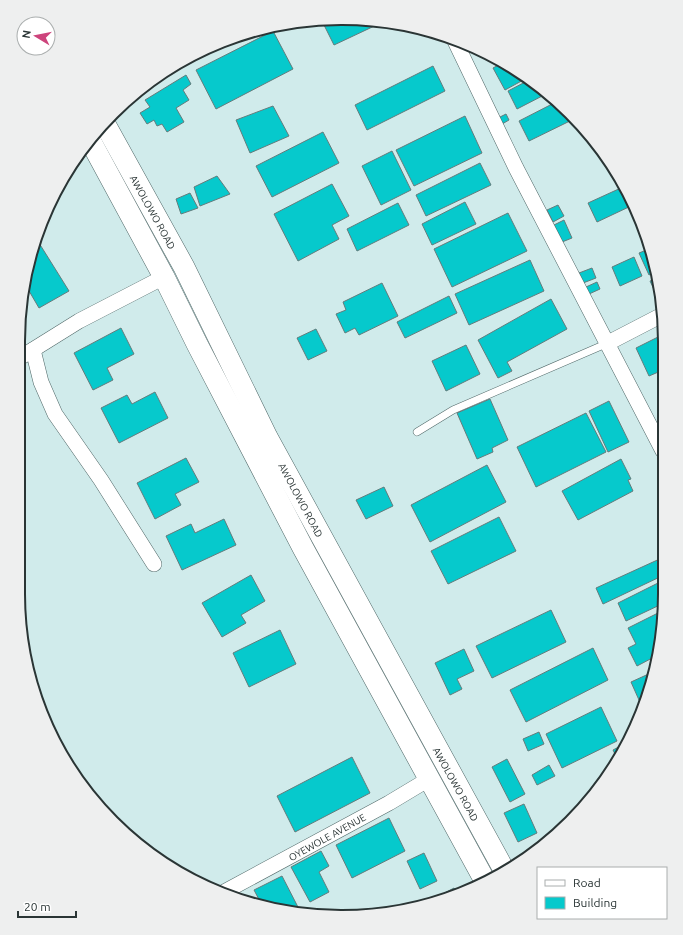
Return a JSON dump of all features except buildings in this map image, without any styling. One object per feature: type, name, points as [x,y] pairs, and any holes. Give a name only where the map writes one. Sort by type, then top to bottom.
[{"type":"main road","name":"AWOLOWO ROAD","points":[[108,129],[184,267],[268,437],[502,867]]},
{"type":"main road","name":"AWOLOWO ROAD","points":[[93,146],[164,277],[303,548],[482,876]]},
{"type":"street","points":[[458,47],[516,168],[658,441]]},
{"type":"street","points":[[25,355],[79,321],[164,277]]},
{"type":"street","points":[[608,343],[657,318]]},
{"type":"street","points":[[33,350],[41,382],[55,414],[101,480],[154,564]]},
{"type":"street","name":"OYEWOLE AVENUE","points":[[229,889],[389,803],[429,779]]},
{"type":"lane","points":[[418,432],[453,410],[608,343]]}]
